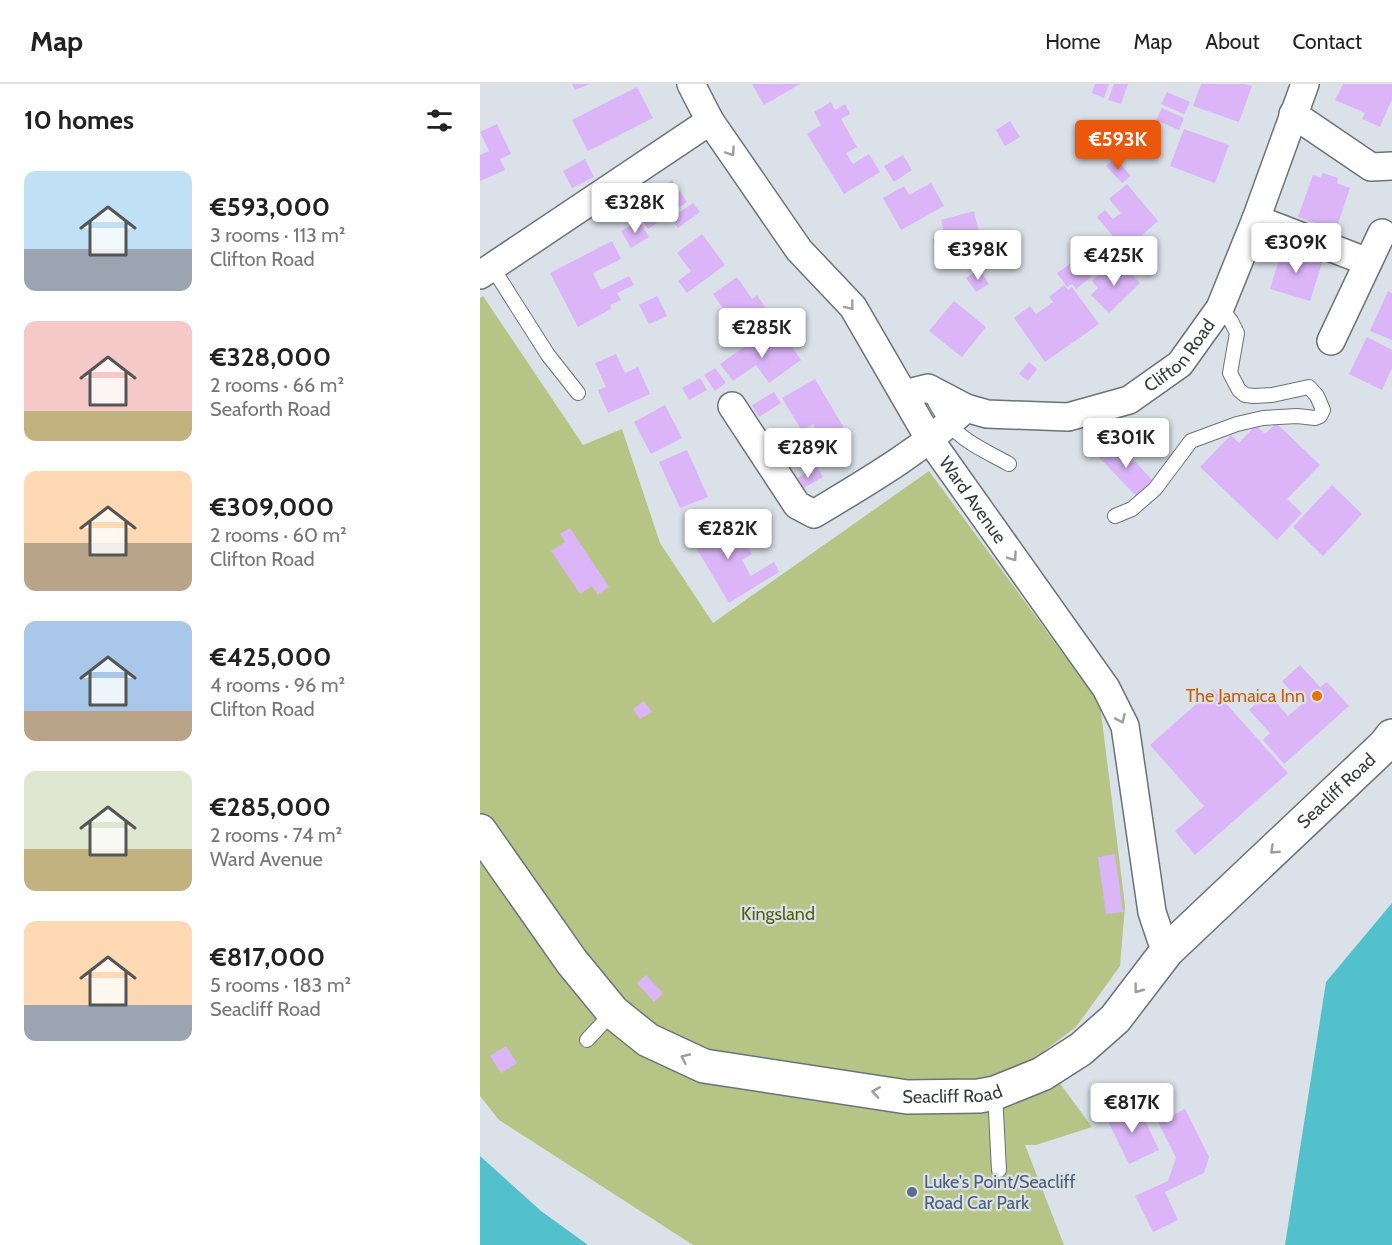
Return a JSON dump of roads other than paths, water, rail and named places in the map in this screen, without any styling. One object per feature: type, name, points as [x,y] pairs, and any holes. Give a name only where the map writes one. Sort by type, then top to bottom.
[{"type":"street","name":"Ward Avenue","points":[[691,84],[710,122],[799,250],[853,307],[916,391],[948,424],[1106,688],[1125,726],[1152,912],[1167,951]]},
{"type":"street","name":"Clifton Road","points":[[916,391],[948,424],[987,414],[1068,417],[1129,400],[1180,364],[1220,308],[1256,219],[1305,84]]},
{"type":"street","points":[[1293,114],[1371,167],[1392,166]]},
{"type":"street","points":[[486,271],[710,122]]},
{"type":"street","points":[[1256,219],[1368,262]]},
{"type":"street","points":[[1331,340],[1382,233]]},
{"type":"street","points":[[732,406],[796,505],[814,514],[879,475],[948,424]]},
{"type":"street","name":"Seacliff Road","points":[[480,831],[572,962],[613,1012],[648,1040],[704,1066],[907,1097],[979,1096],[994,1093],[1042,1074],[1081,1049],[1115,1020],[1167,951],[1392,736]]},
{"type":"lane","points":[[486,271],[578,393]]},
{"type":"lane","points":[[1115,516],[1132,509],[1155,489],[1191,441],[1237,424],[1263,418],[1297,416],[1315,418],[1320,416],[1323,410],[1317,396],[1309,387],[1272,395],[1254,396],[1245,395],[1239,390],[1230,373],[1238,333],[1220,308]]},
{"type":"lane","points":[[948,424],[961,438],[1009,464]]},
{"type":"lane","points":[[587,1040],[613,1012]]},
{"type":"lane","points":[[994,1093],[999,1170]]},
{"type":"water","points":[[1392,903],[1392,1245],[1285,1245],[1326,982]]},
{"type":"water","points":[[480,1156],[541,1211],[588,1245],[480,1245]]},
{"type":"place","name":"The Jamaica Inn","points":[[1317,696]]},
{"type":"place","name":"Luke's Point/Seacliff Road Car Park","points":[[912,1192]]},
{"type":"park label","name":"Kingsland","points":[[778,914]]}]
